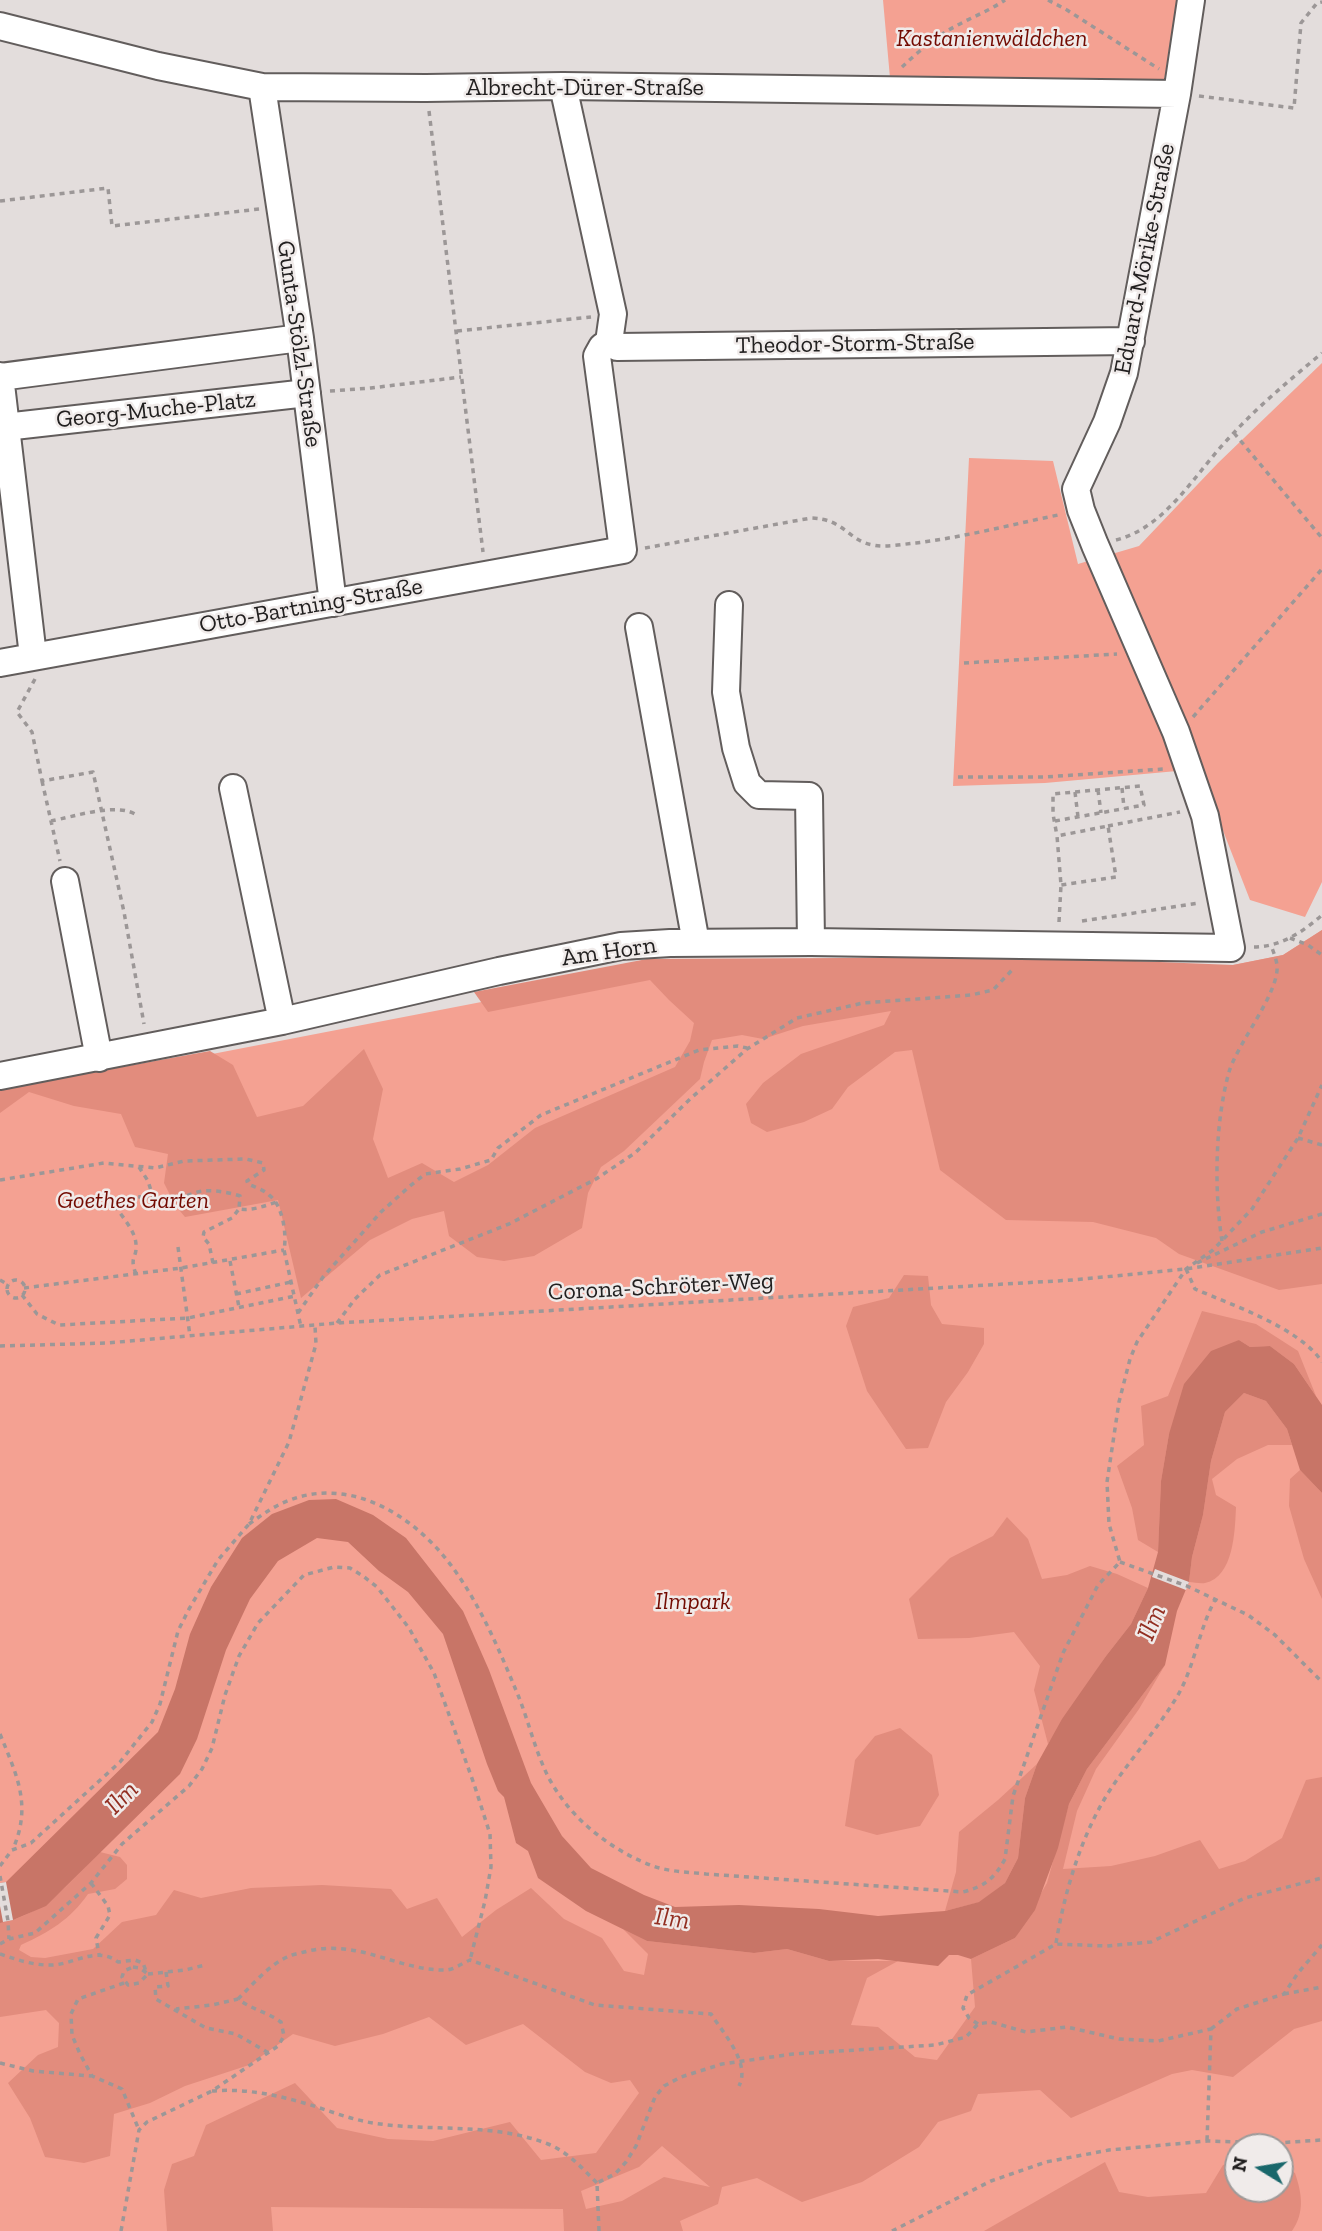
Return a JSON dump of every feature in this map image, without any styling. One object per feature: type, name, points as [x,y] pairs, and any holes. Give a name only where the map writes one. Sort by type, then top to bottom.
[{"type":"street","name":"Eduard-Mörike-Straße","points":[[1081,510],[1076,489],[1078,481],[1107,422],[1124,373],[1131,341],[1177,93],[1191,0]]},
{"type":"street","name":"Albrecht-Dürer-Straße","points":[[0,26],[158,66],[262,87],[563,86],[1177,93]]},
{"type":"street","points":[[563,86],[613,314],[609,342],[597,356],[623,550]]},
{"type":"street","name":"Gunta-Stölzl-Straße","points":[[262,87],[300,338],[333,603]]},
{"type":"street","name":"Georg-Muche-Platz","points":[[0,376],[300,338]]},
{"type":"street","name":"Theodor-Storm-Straße","points":[[609,342],[617,347],[1131,341]]},
{"type":"street","points":[[0,376],[33,656]]},
{"type":"street","name":"Georg-Muche-Platz","points":[[5,427],[307,393]]},
{"type":"street","points":[[1081,510],[1187,764],[1210,835],[1231,948]]},
{"type":"street","name":"Otto-Bartning-Straße","points":[[0,663],[623,550]]},
{"type":"street","points":[[729,605],[726,692],[736,748],[747,783],[759,795],[809,796],[811,942]]},
{"type":"street","points":[[639,627],[696,943]]},
{"type":"street","points":[[233,788],[282,1021]]},
{"type":"street","points":[[65,881],[99,1058]]},
{"type":"street","name":"Am Horn","points":[[0,1076],[282,1021],[621,946],[811,942],[1231,948]]},
{"type":"path","points":[[883,90],[919,51],[954,26],[987,12],[1005,0]]},
{"type":"path","points":[[1048,0],[1160,69],[1177,93],[1294,108],[1301,23],[1317,3],[1322,2]]},
{"type":"path","points":[[426,88],[485,575]]},
{"type":"path","points":[[0,201],[108,188],[112,226],[280,206]]},
{"type":"path","points":[[457,331],[613,314]]},
{"type":"path","points":[[1095,545],[1130,536],[1159,518],[1234,433],[1263,404],[1322,354]]},
{"type":"path","points":[[307,393],[461,377]]},
{"type":"path","points":[[1234,433],[1322,538]]},
{"type":"path","points":[[623,550],[630,551],[811,517],[830,519],[861,540],[872,545],[886,546],[959,538],[1081,510]]},
{"type":"path","points":[[1176,733],[1322,569]]},
{"type":"path","points":[[964,663],[1111,655],[1140,649]]},
{"type":"path","points":[[33,656],[36,681],[23,698],[17,712],[32,732],[65,881]]},
{"type":"path","points":[[958,777],[1056,776],[1173,768],[1187,764]]},
{"type":"path","points":[[42,781],[93,772],[149,1048]]},
{"type":"path","points":[[1055,821],[1144,805],[1140,786],[1053,794],[1060,895]]},
{"type":"path","points":[[1122,788],[1124,808]]},
{"type":"path","points":[[1098,790],[1101,813]]},
{"type":"path","points":[[1074,792],[1078,817]]},
{"type":"path","points":[[51,821],[102,810],[131,811],[138,816]]},
{"type":"path","points":[[1058,836],[1183,812]]},
{"type":"path","points":[[1061,885],[1116,877],[1108,826]]},
{"type":"path","points":[[1072,922],[1208,902]]},
{"type":"path","points":[[1231,948],[1271,945],[1290,938],[1322,915]]},
{"type":"path","points":[[1290,938],[1308,945],[1322,955]]},
{"type":"path","points":[[1222,1241],[1217,1209],[1218,1154],[1223,1103],[1229,1069],[1278,968],[1271,945]]},
{"type":"path","points":[[337,1323],[355,1299],[380,1275],[509,1224],[596,1179],[626,1160],[747,1049],[797,1018],[863,1003],[971,995],[993,990],[1008,976],[1020,959],[1023,946]]},
{"type":"path","points":[[298,1313],[323,1277],[381,1212],[425,1174],[460,1169],[491,1160],[498,1149],[541,1115],[699,1050],[738,1046],[747,1049]]},
{"type":"path","points":[[1119,1562],[1109,1524],[1107,1482],[1124,1377],[1137,1342],[1186,1269],[1222,1241],[1252,1209],[1298,1138],[1322,1085]]},
{"type":"path","points":[[1298,1138],[1322,1145]]},
{"type":"path","points":[[0,1180],[104,1163],[155,1168],[184,1161],[246,1159],[263,1163],[264,1170],[247,1181],[269,1194],[276,1202],[301,1327]]},
{"type":"path","points":[[139,1167],[148,1181],[154,1200]]},
{"type":"path","points":[[136,1274],[131,1261],[136,1245],[132,1232],[117,1207],[117,1202],[132,1195],[170,1201],[201,1191],[220,1191],[240,1196],[239,1209],[232,1218],[204,1232],[203,1237],[212,1252],[213,1263]]},
{"type":"path","points":[[239,1209],[250,1210],[276,1202]]},
{"type":"path","points":[[1186,1269],[1262,1232],[1322,1214]]},
{"type":"path","points":[[178,1247],[190,1336]]},
{"type":"path","name":"Corona-Schröter-Weg","points":[[0,1346],[107,1343],[337,1323],[1073,1280],[1186,1269],[1322,1248]]},
{"type":"path","points":[[24,1288],[230,1261],[284,1250]]},
{"type":"path","points":[[252,1256],[254,1261]]},
{"type":"path","points":[[230,1261],[239,1307]]},
{"type":"path","points":[[1186,1269],[1195,1289],[1291,1333],[1322,1362]]},
{"type":"path","points":[[0,1280],[9,1285]]},
{"type":"path","points":[[9,1285],[17,1281],[24,1288]]},
{"type":"path","points":[[236,1294],[291,1282]]},
{"type":"path","points":[[9,1285],[8,1292],[11,1297],[22,1295],[24,1288]]},
{"type":"path","points":[[22,1295],[37,1314],[59,1325],[188,1318],[295,1296]]},
{"type":"path","points":[[12,1850],[31,1843],[120,1762],[141,1738],[160,1704],[172,1651],[189,1609],[218,1560],[249,1524],[289,1442],[316,1344],[315,1326]]},
{"type":"path","points":[[249,1524],[277,1505],[292,1499],[328,1492],[371,1501],[412,1525],[453,1568],[485,1622],[519,1696],[550,1780],[558,1794],[577,1817],[638,1859],[667,1869],[706,1874],[964,1892],[982,1886],[1005,1859],[1013,1796],[1063,1653],[1098,1586],[1119,1562]]},
{"type":"path","points":[[1119,1562],[1187,1586],[1248,1615],[1264,1626],[1322,1682]]},
{"type":"path","points":[[0,1944],[35,1933],[91,1883],[122,1844],[189,1786],[202,1769],[212,1748],[225,1695],[239,1656],[258,1623],[304,1576],[321,1569],[350,1568],[370,1581],[385,1597],[409,1628],[434,1673],[490,1835],[491,1867],[470,1960]]},
{"type":"path","points":[[1056,1944],[1068,1891],[1088,1831],[1112,1787],[1177,1696],[1189,1673],[1209,1612],[1216,1600]]},
{"type":"path","points":[[0,1734],[17,1776],[21,1793],[22,1823],[12,1850],[0,1866]]},
{"type":"path","points":[[0,1876],[9,1939]]},
{"type":"path","points":[[978,2024],[969,2018],[963,2008],[967,1995],[1056,1944],[1106,1946],[1151,1942],[1245,1898],[1322,1878]]},
{"type":"path","points":[[91,1883],[108,1906],[110,1915],[96,1938],[99,1954]]},
{"type":"path","points":[[1284,1994],[1322,1945]]},
{"type":"path","points":[[176,2009],[212,2006],[238,1999],[266,1971],[288,1956],[318,1949],[341,1948],[369,1952],[421,1968],[449,1970],[470,1960],[595,2005],[711,2014],[741,2062],[742,2080],[739,2086]]},
{"type":"path","points":[[0,1954],[32,1964],[56,1965],[99,1954],[118,1962],[135,1960],[143,1963],[147,1972]]},
{"type":"path","points":[[124,1983],[122,1978],[127,1968],[166,1972],[205,1965]]},
{"type":"path","points":[[92,2076],[72,2035],[71,2014],[78,1998],[124,1983],[139,1983],[147,1972]]},
{"type":"path","points":[[166,1972],[168,1986],[155,1987],[156,1999],[206,2028],[236,2034],[269,2053]]},
{"type":"path","points":[[597,2183],[615,2174],[626,2162],[636,2146],[655,2097],[664,2086],[681,2077],[722,2064],[793,2053],[935,2045],[966,2037],[978,2024],[991,2022],[1026,2032],[1067,2027],[1119,2039],[1158,2041],[1211,2029],[1237,2010],[1284,1994],[1322,1987]]},
{"type":"path","points":[[139,2130],[147,2122],[212,2091],[278,2046],[284,2036],[281,2022],[270,2014],[248,2007],[238,1999]]},
{"type":"path","points":[[1207,2141],[1211,2029]]},
{"type":"path","points":[[0,2063],[33,2071],[92,2076],[122,2089],[139,2130],[121,2231]]},
{"type":"path","points":[[212,2091],[243,2090],[295,2101],[370,2123],[465,2128],[526,2137],[547,2143],[567,2153],[597,2183],[599,2231]]},
{"type":"path","points":[[892,2231],[991,2181],[1046,2162],[1109,2150],[1207,2141],[1276,2143],[1322,2140]]},
{"type":"green space","name":"Kastanienwäldchen","points":[[883,0],[1177,0],[1164,81],[890,78]]},
{"type":"green space","points":[[1322,363],[1322,882],[1305,917],[1250,900],[1199,769],[1045,783],[953,786],[969,458],[1053,461],[1078,564],[1139,546],[1218,463]]},
{"type":"green space","name":"Ilmpark","points":[[1322,930],[1322,2231],[0,2231],[0,1095],[647,970],[1233,965],[1283,955]]},
{"type":"shaded area","points":[[1322,930],[1322,1284],[1279,1290],[1179,1254],[1156,1238],[1093,1222],[1006,1220],[940,1170],[912,1050],[895,1052],[848,1087],[832,1109],[804,1122],[767,1132],[751,1123],[746,1104],[763,1083],[801,1054],[884,1025],[891,1011],[803,1026],[763,1039],[742,1035],[712,1040],[700,1079],[624,1151],[601,1167],[588,1193],[582,1228],[534,1256],[504,1261],[477,1257],[449,1236],[444,1211],[412,1219],[370,1240],[301,1298],[278,1200],[185,1217],[175,1205],[164,1183],[168,1154],[135,1147],[121,1114],[74,1106],[29,1092],[0,1113],[0,1089],[210,1051],[233,1065],[257,1117],[303,1106],[364,1049],[383,1089],[373,1139],[388,1178],[422,1163],[454,1182],[488,1165],[535,1128],[675,1067],[690,1041],[694,1023],[650,980],[488,1012],[474,992],[647,959],[1036,957],[1233,965],[1283,955]]},
{"type":"shaded area","points":[[904,1275],[928,1276],[931,1305],[942,1324],[984,1328],[984,1344],[946,1402],[928,1448],[906,1449],[867,1391],[846,1326],[853,1307],[889,1298]]},
{"type":"shaded area","points":[[1202,1311],[1256,1324],[1298,1351],[1316,1396],[1294,1364],[1270,1346],[1250,1347],[1239,1340],[1169,1434],[1161,1481],[1158,1552],[1138,1540],[1132,1508],[1117,1466],[1144,1445],[1141,1406],[1168,1396]]},
{"type":"shaded area","points":[[1244,1393],[1266,1401],[1287,1429],[1292,1445],[1268,1445],[1237,1459],[1212,1479],[1216,1495],[1236,1507],[1231,1551],[1222,1572],[1215,1579],[1203,1583],[1189,1582],[1211,1461],[1225,1412]]},
{"type":"shaded area","points":[[1300,1470],[1322,1493],[1322,1599],[1304,1559],[1289,1506],[1290,1479]]},
{"type":"shaded area","points":[[1007,1517],[1028,1539],[1042,1579],[1067,1575],[1090,1566],[1148,1588],[1131,1624],[1106,1656],[1048,1744],[1034,1690],[1040,1666],[1014,1632],[969,1638],[918,1639],[909,1599],[950,1558],[993,1536]]},
{"type":"shaded area","points":[[1165,1665],[1139,1709],[1096,1769],[1077,1811],[1063,1869],[1111,1866],[1155,1856],[1200,1840],[1219,1869],[1245,1861],[1282,1838],[1306,1780],[1322,1777],[1322,2021],[1294,2029],[1233,2077],[1192,2070],[1172,2074],[1071,2118],[1040,2090],[978,2094],[971,2111],[938,2122],[919,2147],[862,2182],[802,2202],[757,2178],[722,2187],[718,2204],[680,2221],[683,2231],[564,2231],[563,2209],[271,2207],[273,2231],[167,2231],[164,2190],[172,2164],[194,2156],[206,2125],[295,2083],[337,2128],[388,2139],[433,2141],[510,2122],[541,2160],[596,2153],[639,2093],[630,2080],[611,2083],[585,2072],[523,2024],[466,2045],[429,2017],[383,2034],[335,2046],[293,2034],[249,2065],[114,2114],[110,2156],[84,2163],[45,2157],[30,2118],[8,2083],[38,2055],[58,2047],[59,2023],[46,2010],[0,2017],[0,1923],[31,1913],[43,1905],[100,1852],[120,1857],[127,1865],[127,1879],[115,1889],[88,1894],[66,1918],[21,1945],[19,1950],[31,1957],[45,1958],[93,1949],[122,1922],[156,1915],[174,1890],[201,1898],[251,1888],[322,1885],[391,1889],[407,1909],[437,1898],[462,1937],[496,1910],[531,1888],[564,1919],[602,1938],[624,1971],[644,1975],[648,1954],[623,1929],[647,1941],[754,1953],[787,1949],[829,1961],[898,1961],[867,1978],[851,2025],[878,2027],[915,2057],[937,2060],[975,2007],[971,1959],[1015,1938],[1047,1883],[1069,1804],[1087,1769]],"holes":[[[662,2146],[710,2187],[664,2177],[622,2201],[586,2209],[581,2191],[639,2167]]]},
{"type":"shaded area","points":[[900,1728],[932,1755],[939,1795],[920,1826],[877,1835],[845,1826],[855,1760],[875,1736]]},
{"type":"shaded area","points":[[1037,1764],[1025,1798],[1018,1858],[1005,1883],[980,1902],[945,1911],[956,1872],[959,1832]]},
{"type":"shaded area","points":[[1105,2162],[1119,2192],[1148,2197],[1206,2193],[1223,2165],[1224,2203],[1294,2203],[1295,2173],[1301,2210],[1292,2231],[984,2231]]},
{"type":"water","name":"Ilm","points":[[1239,1340],[1250,1347],[1270,1346],[1294,1364],[1322,1405],[1322,1493],[1300,1470],[1287,1429],[1266,1401],[1244,1393],[1225,1412],[1211,1461],[1189,1582],[1177,1611],[1165,1665],[1087,1769],[1069,1804],[1058,1848],[1035,1910],[1015,1938],[971,1959],[949,1955],[938,1966],[878,1959],[829,1961],[787,1949],[754,1953],[647,1941],[586,1911],[538,1878],[528,1851],[516,1843],[504,1797],[498,1791],[487,1764],[443,1634],[408,1592],[379,1571],[348,1542],[317,1538],[278,1561],[250,1599],[226,1650],[197,1739],[180,1774],[46,1906],[0,1923],[0,1883],[6,1882],[158,1732],[175,1689],[190,1634],[211,1587],[242,1538],[272,1514],[309,1500],[336,1499],[373,1515],[406,1538],[463,1611],[489,1670],[531,1783],[562,1836],[591,1868],[644,1895],[675,1907],[739,1905],[819,1909],[878,1916],[945,1911],[979,1902],[1005,1883],[1018,1858],[1025,1798],[1037,1764],[1062,1719],[1131,1624],[1148,1588],[1158,1552],[1161,1481],[1169,1434],[1184,1384],[1211,1351]]},
{"type":"pier","points":[[1155,1569],[1189,1582],[1186,1590],[1152,1577]]},
{"type":"pier","points":[[6,1882],[13,1920],[3,1922],[0,1883]]},
{"type":"park label","name":"Goethes Garten","points":[[133,1201]]}]
